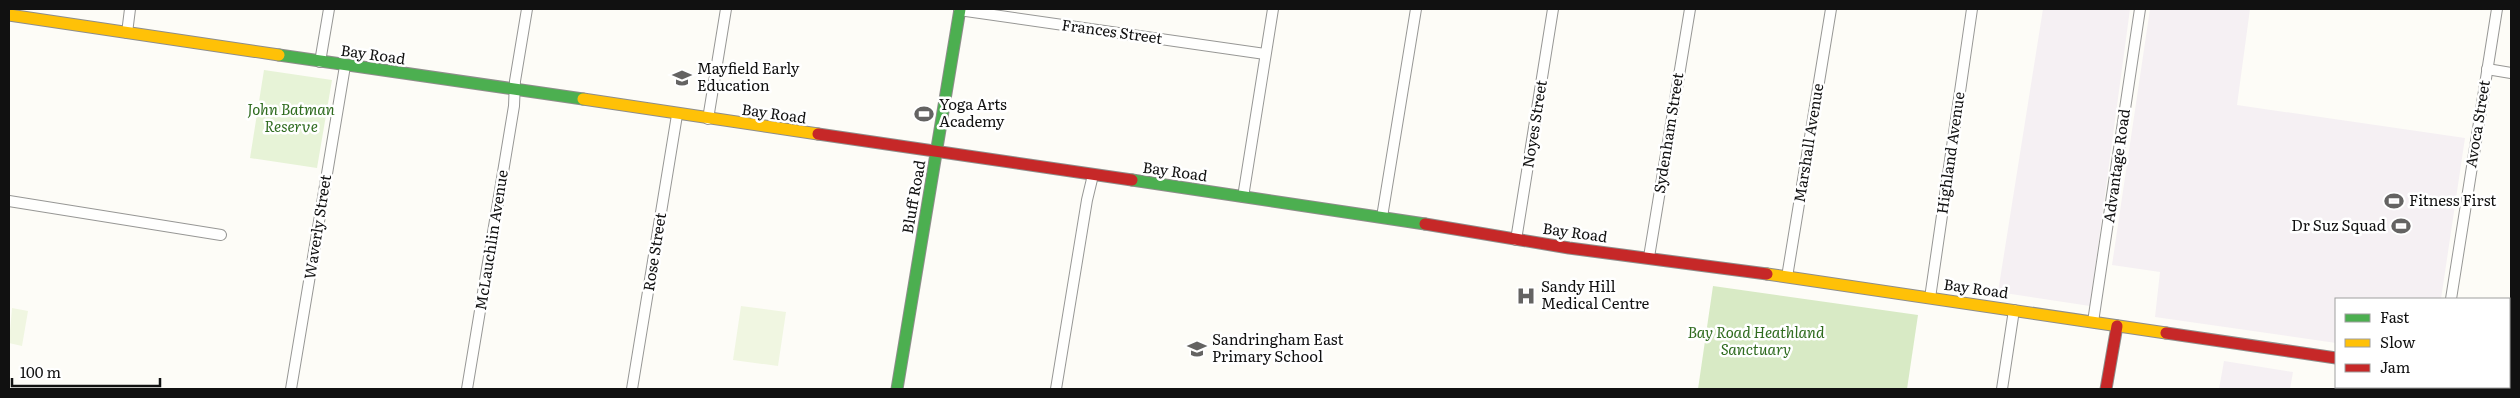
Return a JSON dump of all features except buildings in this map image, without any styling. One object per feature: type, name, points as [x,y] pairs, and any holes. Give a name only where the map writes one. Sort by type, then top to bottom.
[{"type":"main road","name":"Bluff Road","points":[[897,389],[960,9]]},
{"type":"main road","name":"Bay Road","points":[[9,15],[677,115],[1382,217],[1516,240],[1649,257],[2335,358]]},
{"type":"main road","points":[[2106,389],[2117,326]]},
{"type":"street","points":[[126,33],[130,9]]},
{"type":"street","points":[[320,62],[329,9]]},
{"type":"street","name":"McLauchlin Avenue","points":[[467,389],[516,91],[515,81],[527,9]]},
{"type":"street","points":[[708,119],[726,9]]},
{"type":"street","name":"Frances Street","points":[[960,9],[1266,54]]},
{"type":"street","points":[[1243,197],[1273,9]]},
{"type":"street","points":[[1382,217],[1416,9]]},
{"type":"street","name":"Noyes Street","points":[[1516,240],[1554,9]]},
{"type":"street","name":"Sydenham Street","points":[[1649,257],[1690,9]]},
{"type":"street","name":"Marshall Avenue","points":[[1787,277],[1830,9]]},
{"type":"street","name":"Highland Avenue","points":[[1930,298],[1972,9]]},
{"type":"street","name":"Advantage Road","points":[[2093,322],[2140,9]]},
{"type":"street","name":"Avoca Street","points":[[2451,298],[2497,9]]},
{"type":"street","name":"Waverly Street","points":[[291,389],[345,66]]},
{"type":"street","points":[[2487,69],[2511,73]]},
{"type":"street","name":"Rose Street","points":[[632,389],[677,115]]},
{"type":"street","points":[[1056,389],[1087,200],[1094,175]]},
{"type":"street","points":[[9,201],[221,235]]},
{"type":"street","points":[[2002,389],[2014,310]]},
{"type":"shaded area","points":[[2043,9],[2130,9],[2090,306],[1998,292]]},
{"type":"shaded area","points":[[2150,9],[2250,9],[2237,105],[2465,138],[2441,298],[2335,298],[2335,343],[2155,317],[2160,272],[2112,265]]},
{"type":"shaded area","points":[[2224,361],[2293,372],[2290,389],[2219,389]]},
{"type":"green space","name":"John Batman Reserve","points":[[264,70],[332,80],[317,168],[250,158]]},
{"type":"green space","name":"Bay Road Heathland Sanctuary","points":[[1713,286],[1918,315],[1907,389],[1698,389]]},
{"type":"green space","points":[[741,306],[786,312],[778,366],[733,360]]},
{"type":"green space","points":[[12,308],[28,311],[22,346],[9,343]]},
{"type":"traffic: fast","points":[[897,389],[960,9]]},
{"type":"traffic: fast","points":[[279,55],[583,99]]},
{"type":"traffic: fast","points":[[1132,180],[1425,224]]},
{"type":"traffic: slow","points":[[9,15],[279,55]]},
{"type":"traffic: slow","points":[[583,99],[818,134]]},
{"type":"traffic: slow","points":[[1767,274],[2166,333]]},
{"type":"traffic: jam","points":[[818,134],[1132,180]]},
{"type":"traffic: jam","points":[[1425,224],[1569,248],[1767,274]]},
{"type":"traffic: jam","points":[[2106,389],[2117,326]]},
{"type":"traffic: jam","points":[[2166,333],[2335,358]]},
{"type":"place","name":"Mayfield Early Education","points":[[682,78]]},
{"type":"place","name":"Yoga Arts Academy","points":[[924,114]]},
{"type":"place","name":"Fitness First","points":[[2394,201]]},
{"type":"place","name":"Dr Suz Squad","points":[[2401,226]]},
{"type":"place","name":"Sandy Hill Medical Centre","points":[[1526,296]]},
{"type":"place","name":"Sandringham East Primary School","points":[[1197,349]]}]
